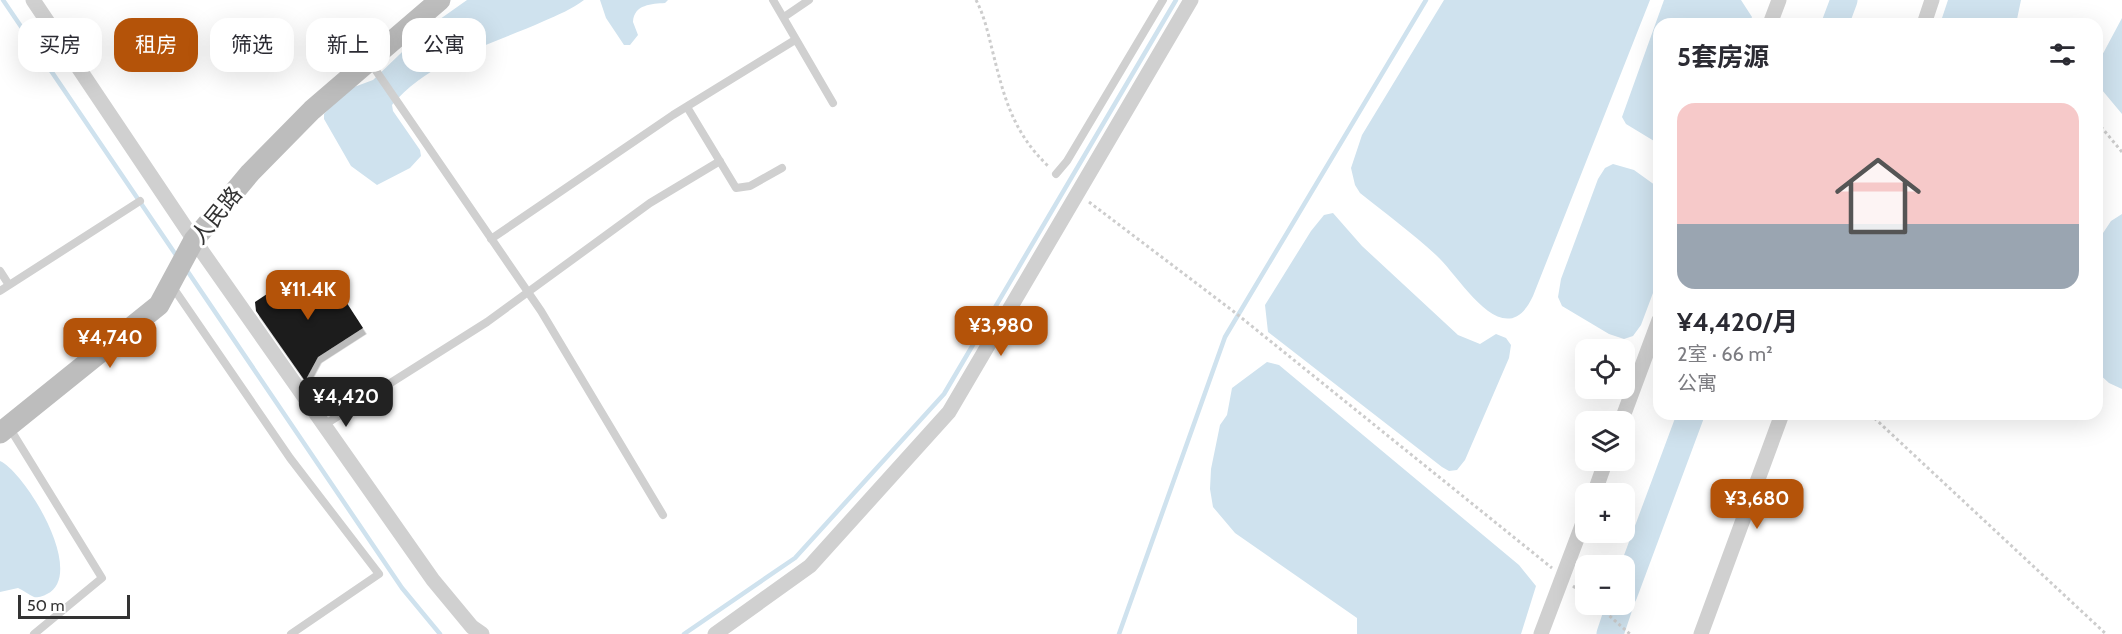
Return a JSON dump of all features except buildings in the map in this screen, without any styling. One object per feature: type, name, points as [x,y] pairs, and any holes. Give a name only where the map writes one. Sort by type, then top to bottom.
[{"type":"street","points":[[33,0],[182,262],[324,425],[433,580],[472,627],[482,634]]},
{"type":"street","name":"人民路","points":[[390,43],[440,0]]},
{"type":"street","points":[[715,634],[810,567],[949,412],[1191,0]]},
{"type":"street","points":[[1772,18],[1779,0]]},
{"type":"street","points":[[1926,18],[1932,0]]},
{"type":"street","name":"人民路","points":[[4,429],[159,305],[182,262],[258,165],[312,110],[356,72]]},
{"type":"street","points":[[1625,411],[1653,336]]},
{"type":"street","points":[[1701,634],[1780,420]]},
{"type":"street","points":[[1541,634],[1567,580],[1578,543]]},
{"type":"lane","points":[[773,0],[832,103]]},
{"type":"lane","points":[[784,18],[809,0]]},
{"type":"lane","points":[[1056,174],[1068,160],[1164,0]]},
{"type":"lane","points":[[491,239],[567,185],[795,40]]},
{"type":"lane","points":[[377,72],[528,293],[663,515]]},
{"type":"lane","points":[[687,107],[736,188],[750,186],[782,168]]},
{"type":"lane","points":[[324,425],[487,322],[650,203],[720,161]]},
{"type":"lane","points":[[0,291],[140,201]]},
{"type":"lane","points":[[182,262],[290,458],[379,574],[291,634]]},
{"type":"lane","points":[[0,271],[9,285]]},
{"type":"lane","points":[[4,429],[102,579],[34,634]]},
{"type":"path","points":[[976,0],[987,30],[1011,116],[1029,147],[1056,174]]},
{"type":"path","points":[[2103,129],[2122,152]]},
{"type":"path","points":[[1078,193],[1233,311],[1575,587]]},
{"type":"path","points":[[1876,420],[2106,634]]},
{"type":"path","points":[[1608,615],[1630,634]]},
{"type":"water","points":[[467,0],[584,0],[560,14],[486,45],[486,18],[442,18]]},
{"type":"water","points":[[600,0],[668,0],[665,3],[640,8],[633,22],[638,35],[630,45],[624,45],[606,18]]},
{"type":"water","points":[[1444,0],[1650,0],[1533,296],[1521,313],[1509,319],[1496,316],[1482,306],[1436,255],[1360,193],[1355,185],[1351,168],[1362,135]]},
{"type":"water","points":[[1664,0],[1741,0],[1752,17],[1752,18],[1658,18]]},
{"type":"water","points":[[1948,0],[2021,0],[2017,18],[1942,18]]},
{"type":"water","points":[[2122,18],[2122,114],[2103,91],[2103,54]]},
{"type":"water","points":[[1653,31],[1653,140],[1626,124],[1622,117]]},
{"type":"water","points":[[402,52],[402,72],[432,72],[408,89],[392,105],[393,111],[420,150],[421,156],[410,168],[377,185],[351,166],[324,119],[324,114],[346,90],[373,80],[381,72],[390,72],[390,64]]},
{"type":"water","points":[[1613,164],[1634,170],[1653,184],[1653,293],[1641,325],[1633,336],[1624,339],[1609,334],[1562,306],[1558,297],[1561,279],[1598,179],[1605,168]]},
{"type":"water","points":[[1333,213],[1362,246],[1458,335],[1480,344],[1496,334],[1506,338],[1511,345],[1509,358],[1465,460],[1457,470],[1449,471],[1442,467],[1268,332],[1265,305],[1311,231],[1324,215]]},
{"type":"water","points":[[2122,214],[2122,389],[2103,378],[2103,233],[2111,221]]},
{"type":"water","points":[[1267,362],[1279,365],[1519,565],[1536,586],[1521,634],[1357,634],[1357,618],[1235,533],[1213,507],[1210,489],[1211,469],[1220,425],[1227,415],[1232,388]]},
{"type":"water","points":[[0,461],[11,469],[37,503],[57,546],[60,566],[58,583],[42,596],[34,597],[18,588],[0,592]]},
{"type":"waterway","points":[[3,0],[178,258]]},
{"type":"waterway","points":[[684,634],[795,558],[944,394],[1176,0]]},
{"type":"waterway","points":[[1119,634],[1225,337],[1426,0]]},
{"type":"waterway","points":[[1837,18],[1844,0]]},
{"type":"waterway","points":[[186,269],[402,588],[440,634]]},
{"type":"waterway","points":[[1635,564],[1689,420]]},
{"type":"waterway","points":[[1610,634],[1616,615]]}]
